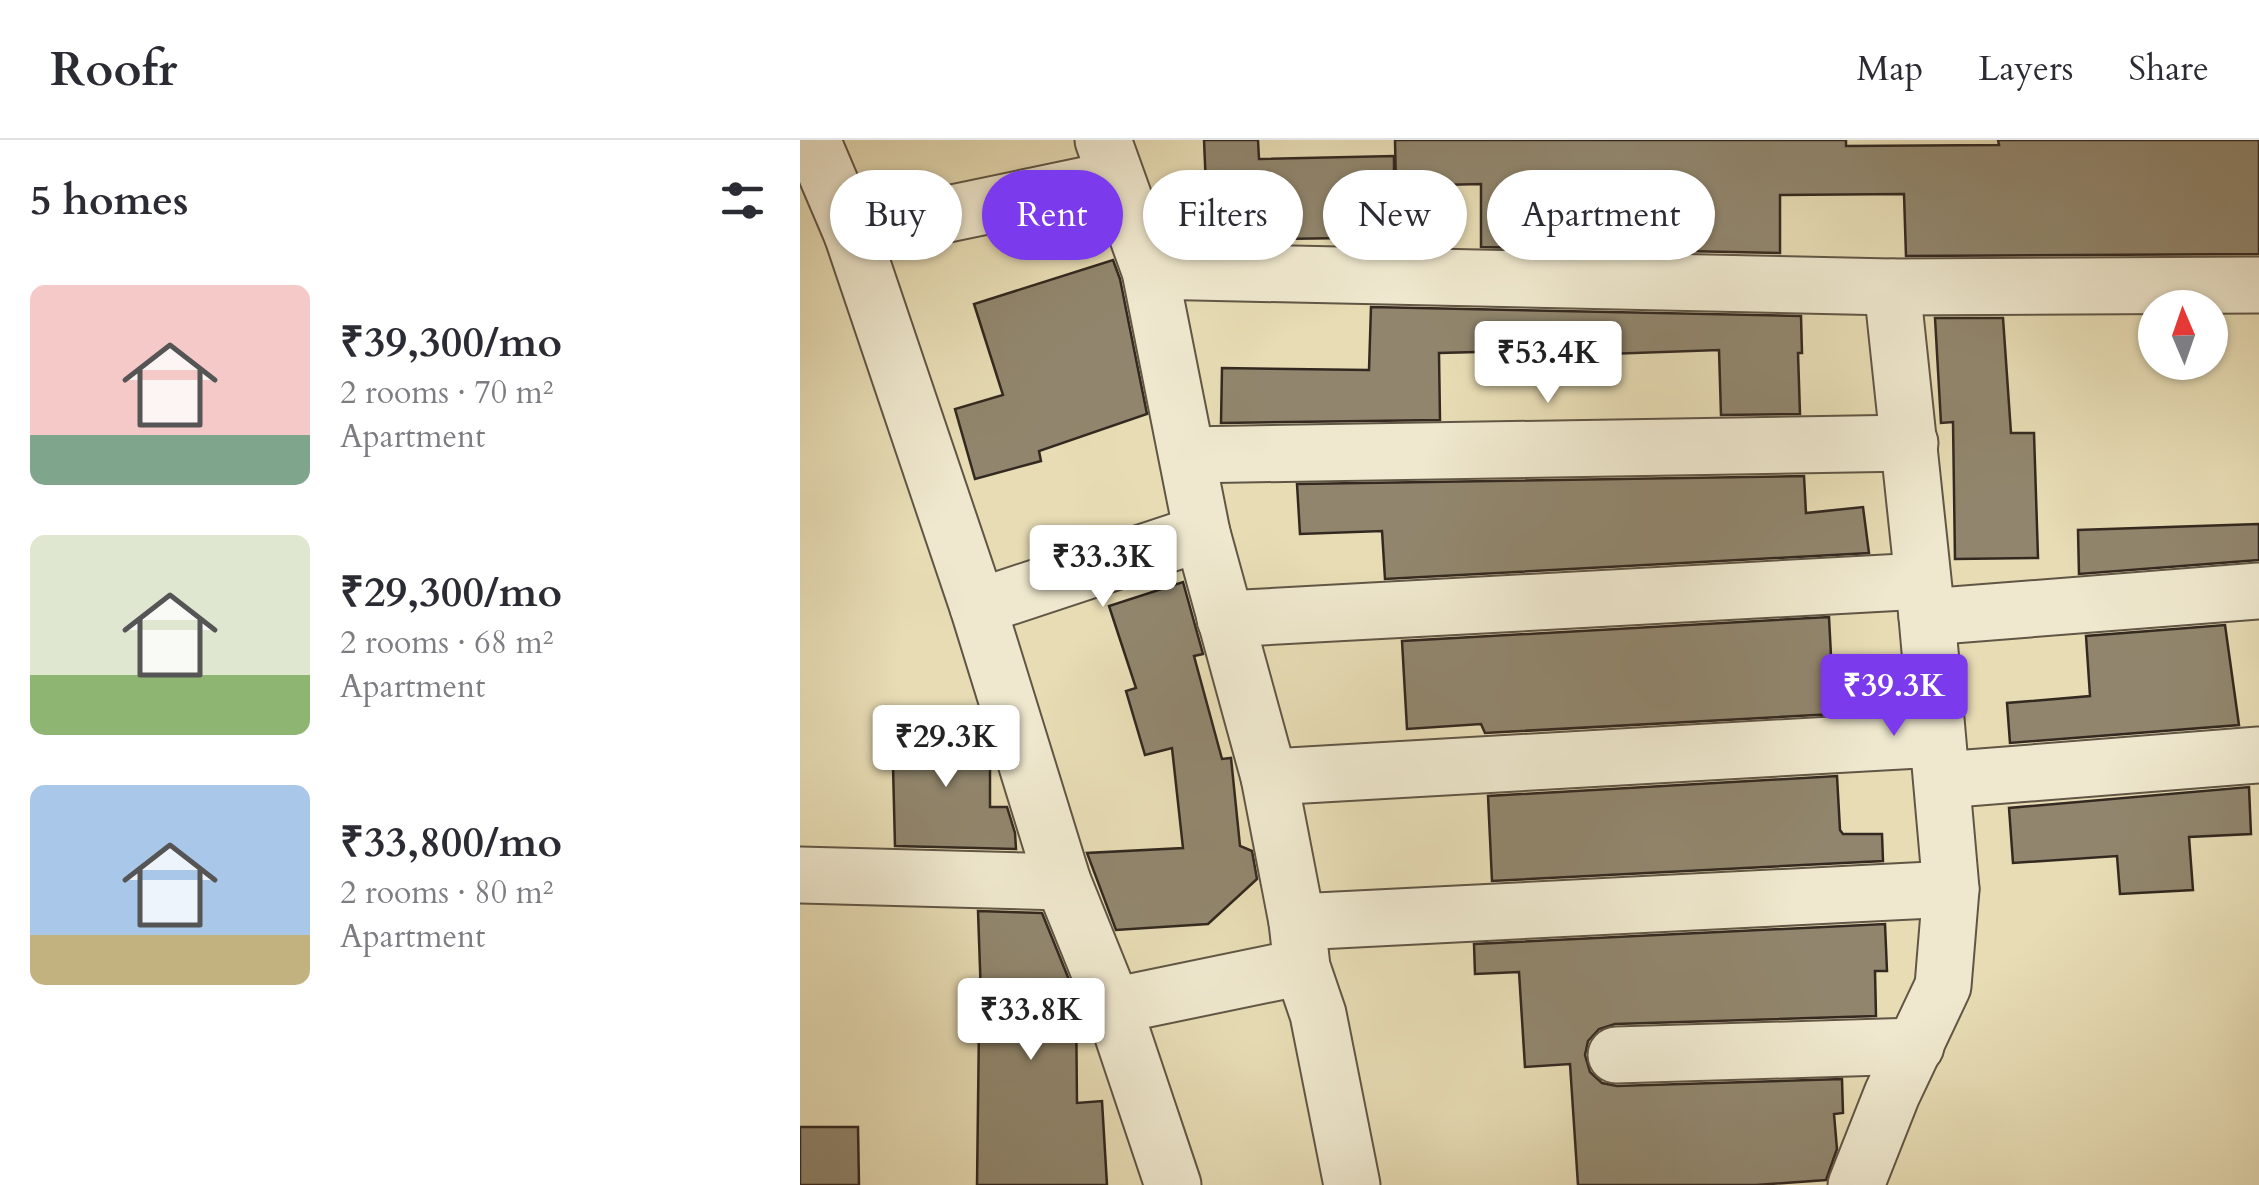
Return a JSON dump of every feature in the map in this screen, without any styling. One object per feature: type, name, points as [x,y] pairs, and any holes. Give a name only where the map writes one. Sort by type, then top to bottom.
[{"type":"street","points":[[812,140],[830,182]]},
{"type":"street","points":[[962,202],[1109,160],[1150,271],[1202,533],[1269,777],[1352,1185]]},
{"type":"street","points":[[861,260],[978,607],[1064,882],[1112,1006],[1173,1185]]},
{"type":"street","points":[[1150,271],[1892,287],[2259,285]]},
{"type":"street","points":[[1856,1185],[1892,1094],[1943,986],[1950,889],[1892,287]]},
{"type":"street","points":[[1186,455],[1910,443]]},
{"type":"street","points":[[978,607],[1202,533]]},
{"type":"street","points":[[1225,619],[2259,590]]},
{"type":"street","points":[[1269,777],[2259,755]]},
{"type":"street","points":[[800,875],[1064,882]]},
{"type":"street","points":[[1112,1006],[1300,944],[1950,889]]},
{"type":"street","points":[[1616,1056],[1916,1046]]},
{"type":"building","points":[[1204,140],[1258,140],[1259,159],[1394,156],[1394,170],[1323,170],[1323,238],[1303,239],[1303,170],[1205,170]]},
{"type":"building","points":[[1395,140],[1846,140],[1846,146],[1999,145],[1998,140],[2259,140],[2259,254],[1906,256],[1904,194],[1780,195],[1780,253],[1715,252],[1715,170],[1487,170],[1487,247],[1481,247],[1481,184],[1467,184],[1467,170],[1396,170]]},
{"type":"building","points":[[1113,260],[1147,414],[1039,451],[1041,461],[975,479],[955,409],[1003,395],[974,304]]},
{"type":"building","points":[[1371,307],[1801,316],[1800,414],[1721,415],[1719,350],[1551,356],[1551,350],[1439,353],[1440,420],[1221,423],[1222,368],[1369,370]]},
{"type":"building","points":[[1935,318],[2003,318],[2011,433],[2034,433],[2038,558],[1955,559],[1953,422],[1941,423]]},
{"type":"building","points":[[1804,476],[1806,513],[1863,507],[1869,553],[1385,579],[1382,531],[1300,534],[1297,484]]},
{"type":"building","points":[[2259,524],[2259,560],[2079,574],[2078,530]]},
{"type":"building","points":[[1183,582],[1203,654],[1194,656],[1222,759],[1231,758],[1240,846],[1252,851],[1257,879],[1208,924],[1116,930],[1087,853],[1183,848],[1172,748],[1145,755],[1126,691],[1136,688],[1109,606]]},
{"type":"building","points":[[1829,617],[1834,714],[1485,733],[1481,724],[1407,729],[1402,641]]},
{"type":"building","points":[[2225,625],[2239,725],[2010,743],[2007,703],[2090,696],[2086,636]]},
{"type":"building","points":[[982,725],[990,751],[990,807],[1007,807],[1016,849],[895,846],[892,726]]},
{"type":"building","points":[[1837,776],[1840,830],[1843,834],[1882,834],[1883,861],[1492,881],[1488,796]]},
{"type":"building","points":[[2249,787],[2251,834],[2189,837],[2193,890],[2120,894],[2117,856],[2013,863],[2009,808]]},
{"type":"building","points":[[978,911],[1042,913],[1076,997],[1077,1103],[1102,1101],[1107,1185],[977,1185],[982,1025]]},
{"type":"building","points":[[1885,924],[1887,971],[1875,971],[1876,1016],[1615,1024],[1599,1029],[1588,1041],[1585,1055],[1590,1072],[1602,1083],[1617,1086],[1842,1079],[1843,1113],[1834,1114],[1837,1149],[1826,1180],[1756,1185],[1578,1185],[1570,1064],[1525,1067],[1519,972],[1475,974],[1474,944]]},
{"type":"building","points":[[800,1127],[858,1127],[859,1185],[800,1185]]}]
